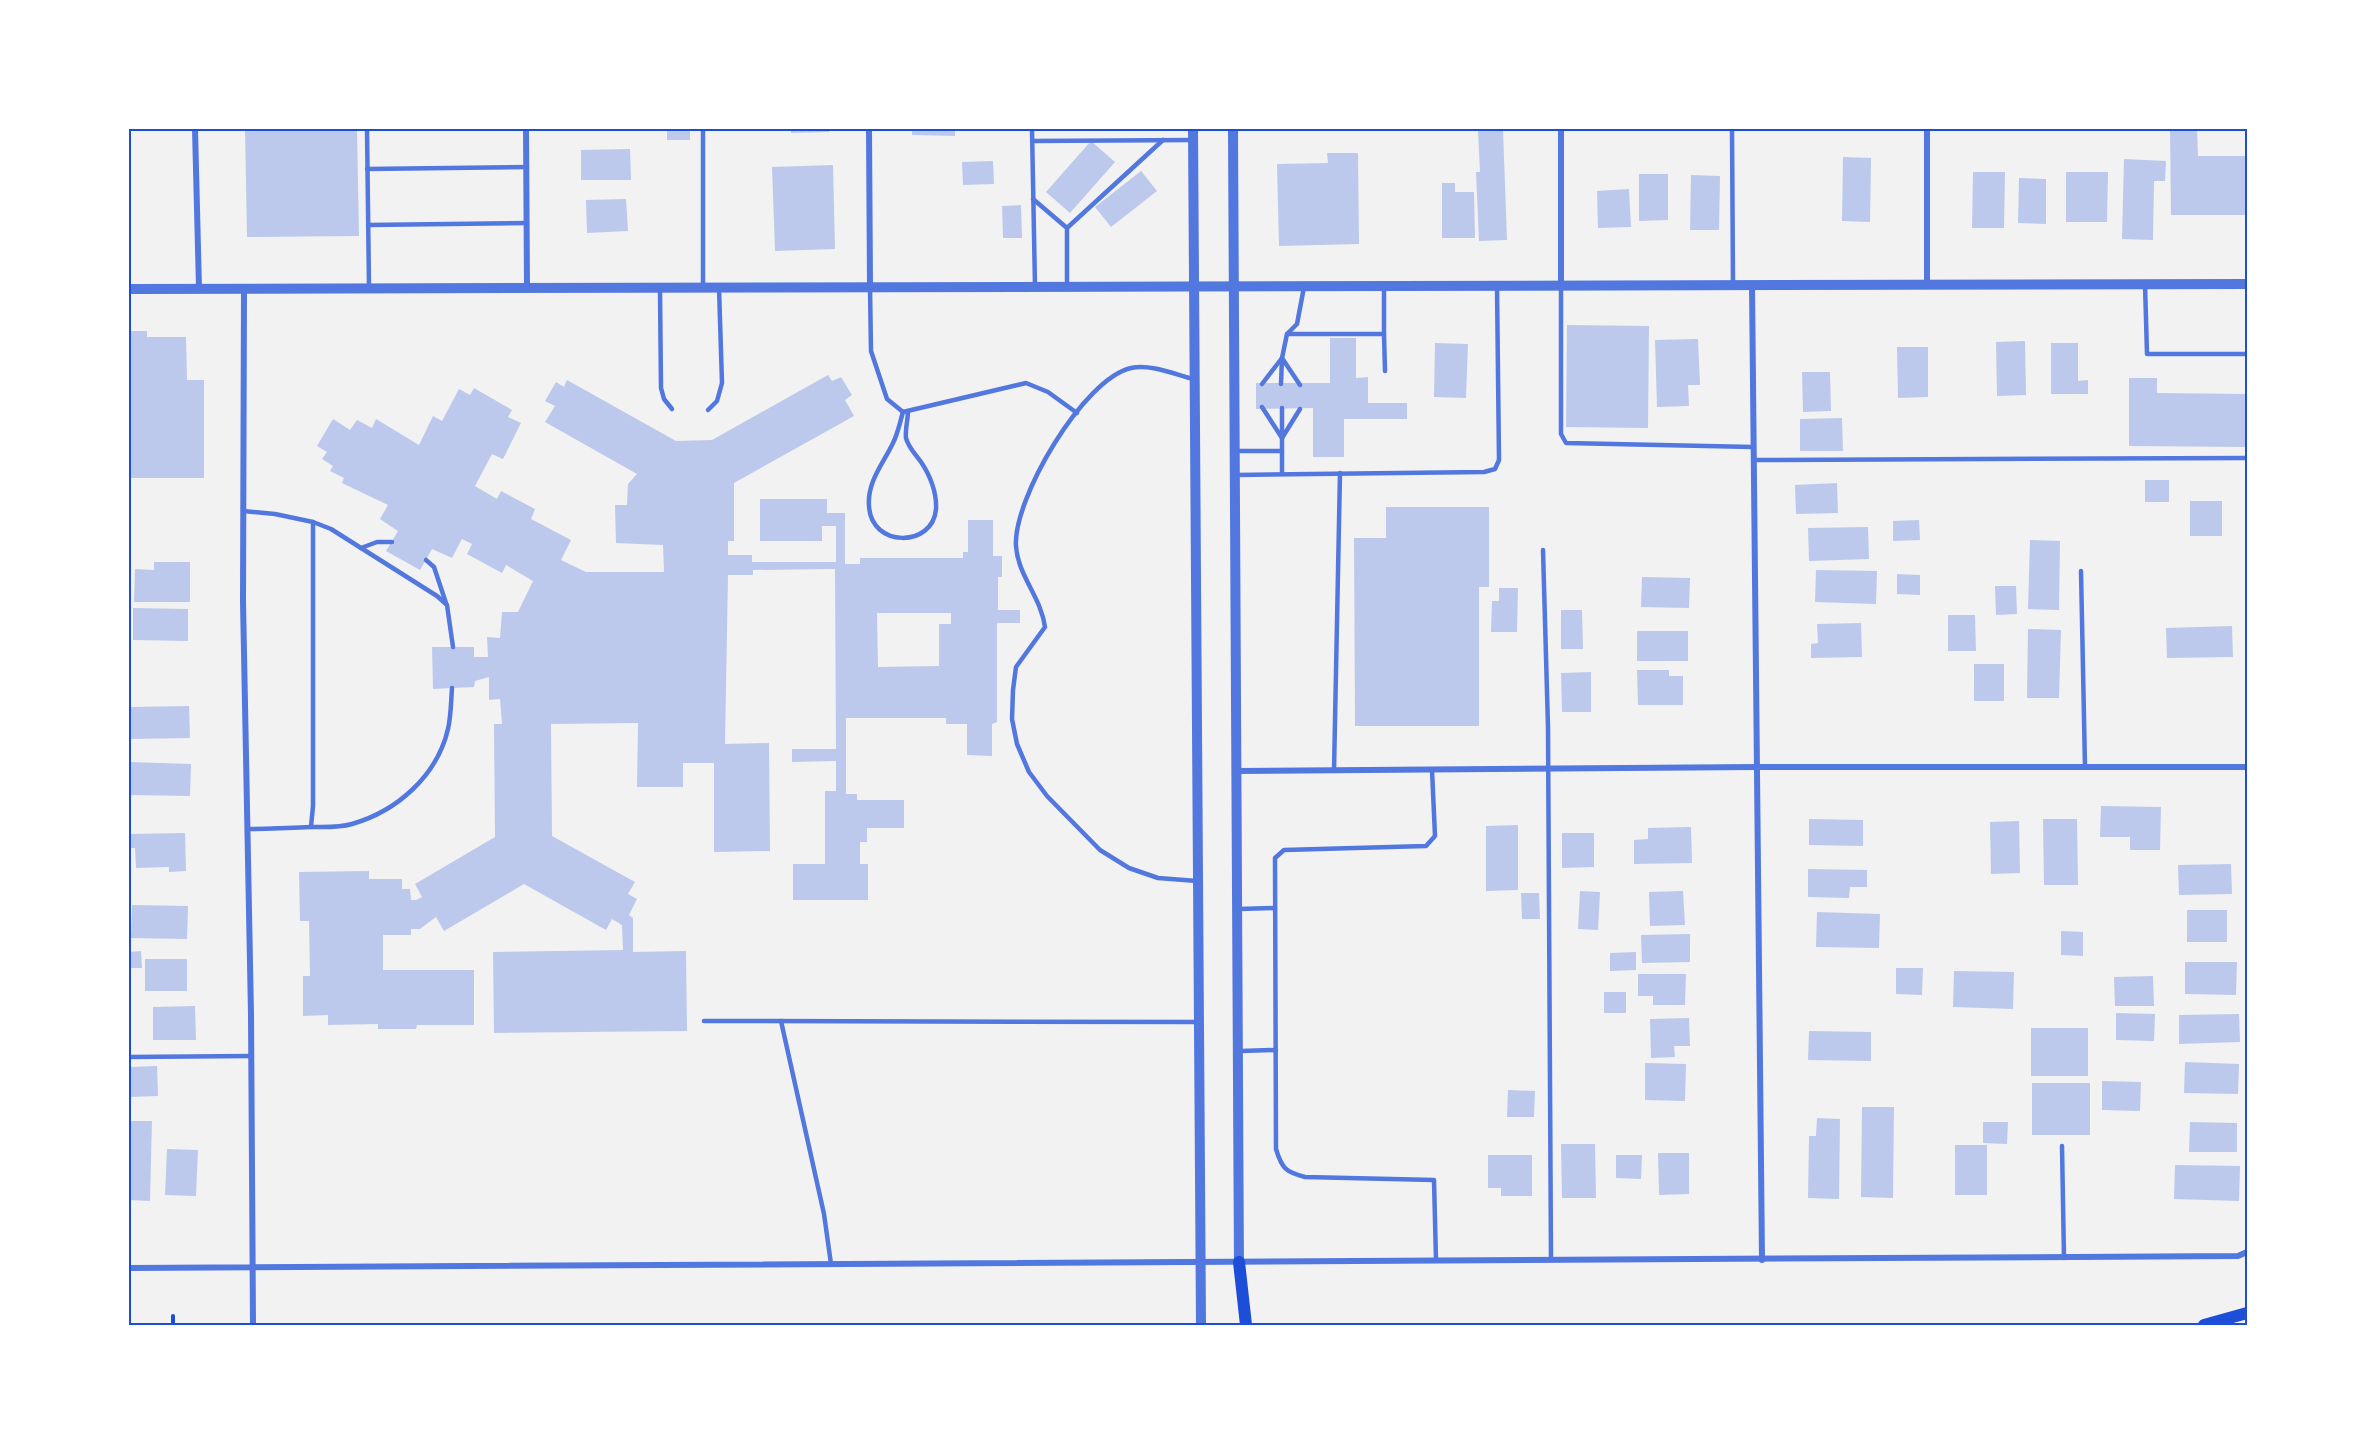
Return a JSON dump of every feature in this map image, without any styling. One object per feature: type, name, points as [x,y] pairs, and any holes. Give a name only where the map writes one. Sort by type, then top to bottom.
[{"type":"main road","points":[[1239,1262],[1246,1325]]},
{"type":"main road","points":[[2204,1325],[2247,1313]]},
{"type":"street","points":[[195,129],[199,288]]},
{"type":"street","points":[[526,129],[527,287]]},
{"type":"street","points":[[869,129],[870,287]]},
{"type":"street","points":[[1233,129],[1235,771],[1241,1325]]},
{"type":"street","points":[[1561,129],[1561,284]]},
{"type":"street","points":[[1927,129],[1927,284]]},
{"type":"street","points":[[1193,134],[1201,1325]]},
{"type":"street","points":[[1752,284],[1762,1260]]},
{"type":"street","points":[[129,289],[2247,284]]},
{"type":"street","points":[[243,287],[243,511],[253,1325]]},
{"type":"street","points":[[1235,771],[1757,766],[2247,767]]},
{"type":"street","points":[[129,1268],[2064,1258],[2238,1256],[2247,1252]]},
{"type":"lane","points":[[367,129],[369,287]]},
{"type":"lane","points":[[703,129],[703,287]]},
{"type":"lane","points":[[1032,129],[1035,286]]},
{"type":"lane","points":[[1732,129],[1733,284]]},
{"type":"lane","points":[[1032,141],[1163,140],[1193,134]]},
{"type":"lane","points":[[1067,286],[1067,228],[1163,140]]},
{"type":"lane","points":[[367,169],[526,167]]},
{"type":"lane","points":[[1033,199],[1067,228]]},
{"type":"lane","points":[[368,225],[527,223]]},
{"type":"lane","points":[[1234,475],[1484,472],[1495,469],[1499,460],[1497,284]]},
{"type":"lane","points":[[1561,284],[1562,438],[1566,443],[1753,447]]},
{"type":"lane","points":[[2145,284],[2147,354],[2247,354]]},
{"type":"lane","points":[[1281,384],[1282,358],[1287,334],[1297,324],[1305,285]]},
{"type":"lane","points":[[1384,285],[1385,371]]},
{"type":"lane","points":[[660,287],[662,388],[664,399],[672,409]]},
{"type":"lane","points":[[708,410],[717,401],[722,383],[719,287]]},
{"type":"lane","points":[[870,287],[870,325],[874,361],[887,399],[905,411],[1026,383],[1048,393],[1077,413]]},
{"type":"lane","points":[[1287,334],[1384,334]]},
{"type":"lane","points":[[1262,384],[1282,358]]},
{"type":"lane","points":[[1282,358],[1300,385]]},
{"type":"lane","points":[[1196,380],[1162,370],[1131,368],[1110,377],[1087,398],[1037,472],[1023,505],[1016,543],[1019,566],[1043,611],[1045,627],[1016,667],[1012,719],[1017,744],[1029,772],[1047,796],[1100,850],[1130,868],[1158,878],[1198,881]]},
{"type":"lane","points":[[1262,407],[1282,438]]},
{"type":"lane","points":[[1282,408],[1282,474]]},
{"type":"lane","points":[[1282,438],[1300,409]]},
{"type":"lane","points":[[905,411],[906,437],[910,447],[925,468],[936,494],[936,512],[929,527],[915,537],[893,538],[878,529],[870,519],[868,505],[872,481],[894,441],[905,411]]},
{"type":"lane","points":[[1234,451],[1282,451]]},
{"type":"lane","points":[[1754,460],[2247,459]]},
{"type":"lane","points":[[1334,771],[1340,473]]},
{"type":"lane","points":[[243,511],[300,519],[331,529],[437,596],[447,605]]},
{"type":"lane","points":[[311,827],[314,522]]},
{"type":"lane","points":[[361,548],[377,542],[392,542]]},
{"type":"lane","points":[[1544,550],[1551,1260]]},
{"type":"lane","points":[[426,560],[434,567],[447,605],[453,647]]},
{"type":"lane","points":[[2081,571],[2085,767]]},
{"type":"lane","points":[[247,829],[335,827],[351,824],[375,815],[413,790],[432,765],[443,745],[449,727],[452,688]]},
{"type":"lane","points":[[1432,770],[1435,836],[1426,846],[1284,850],[1275,858],[1276,1149],[1281,1163],[1290,1173],[1305,1177],[1434,1180],[1436,1260]]},
{"type":"lane","points":[[1236,909],[1275,908]]},
{"type":"lane","points":[[704,1021],[1199,1022]]},
{"type":"lane","points":[[782,1021],[824,1214],[831,1264]]},
{"type":"lane","points":[[1237,1052],[1276,1050]]},
{"type":"lane","points":[[129,1057],[251,1056]]},
{"type":"lane","points":[[2062,1146],[2064,1258]]},
{"type":"path","points":[[173,1316],[173,1325]]},
{"type":"building","points":[[245,129],[357,129],[359,236],[247,237]]},
{"type":"building","points":[[667,129],[690,129],[690,140],[667,140]]},
{"type":"building","points":[[791,129],[829,129],[829,132],[791,133]]},
{"type":"building","points":[[912,129],[955,129],[955,136],[912,135]]},
{"type":"building","points":[[2170,129],[2197,129],[2198,156],[2247,156],[2247,215],[2171,215]]},
{"type":"building","points":[[1503,130],[1507,240],[1479,241],[1476,172],[1480,172],[1478,131]]},
{"type":"building","points":[[1091,141],[1115,162],[1070,213],[1046,192]]},
{"type":"building","points":[[630,149],[631,180],[581,180],[581,150]]},
{"type":"building","points":[[1327,153],[1358,153],[1359,244],[1279,246],[1277,164],[1328,163]]},
{"type":"building","points":[[1843,157],[1871,158],[1870,222],[1842,221]]},
{"type":"building","points":[[2124,159],[2166,161],[2165,181],[2154,181],[2153,240],[2122,239]]},
{"type":"building","points":[[993,161],[994,184],[963,185],[962,162]]},
{"type":"building","points":[[833,165],[835,249],[775,251],[772,167]]},
{"type":"building","points":[[1141,171],[1157,191],[1111,227],[1095,207]]},
{"type":"building","points":[[1973,172],[2005,172],[2004,228],[1972,228]]},
{"type":"building","points":[[2066,172],[2108,172],[2107,222],[2066,222]]},
{"type":"building","points":[[1639,174],[1668,174],[1668,220],[1639,221]]},
{"type":"building","points":[[1691,175],[1720,176],[1719,230],[1690,230]]},
{"type":"building","points":[[2019,178],[2046,179],[2046,224],[2018,223]]},
{"type":"building","points":[[1442,183],[1455,183],[1455,192],[1474,192],[1475,238],[1442,238]]},
{"type":"building","points":[[1629,189],[1631,227],[1598,228],[1597,191]]},
{"type":"building","points":[[626,199],[628,231],[587,233],[586,200]]},
{"type":"building","points":[[1021,205],[1022,238],[1003,238],[1002,206]]},
{"type":"building","points":[[1567,325],[1649,326],[1648,428],[1566,427]]},
{"type":"building","points":[[129,331],[147,331],[147,337],[186,337],[187,380],[204,380],[204,478],[129,478]]},
{"type":"building","points":[[1330,338],[1356,338],[1356,378],[1368,377],[1368,403],[1407,403],[1407,419],[1344,419],[1344,457],[1313,457],[1313,408],[1256,409],[1256,383],[1330,383]]},
{"type":"building","points":[[1698,339],[1700,385],[1688,385],[1689,406],[1657,407],[1655,340]]},
{"type":"building","points":[[2025,341],[2026,395],[1997,396],[1996,342]]},
{"type":"building","points":[[1435,343],[1468,344],[1466,398],[1434,397]]},
{"type":"building","points":[[2051,343],[2078,343],[2078,381],[2088,380],[2088,394],[2051,394]]},
{"type":"building","points":[[1897,347],[1928,347],[1928,397],[1898,398]]},
{"type":"building","points":[[1802,372],[1830,372],[1831,411],[1803,412]]},
{"type":"building","points":[[828,375],[832,381],[841,377],[852,395],[845,400],[854,416],[734,483],[734,541],[728,541],[728,555],[752,555],[752,562],[836,562],[836,526],[822,526],[822,541],[760,541],[760,499],[827,499],[827,513],[845,513],[845,564],[860,564],[860,558],[963,558],[963,552],[968,552],[968,520],[993,520],[993,556],[1002,556],[1002,577],[998,577],[998,610],[1020,610],[1020,623],[997,623],[997,722],[992,724],[992,756],[967,755],[967,724],[946,724],[946,718],[846,718],[846,794],[857,794],[857,800],[904,800],[904,828],[867,828],[867,842],[860,842],[860,864],[868,864],[868,900],[793,900],[793,864],[825,864],[825,791],[836,791],[836,761],[792,762],[792,749],[836,749],[835,569],[753,570],[753,575],[728,575],[725,744],[769,743],[770,851],[714,852],[714,763],[683,763],[683,787],[637,787],[638,723],[551,724],[552,836],[635,882],[628,894],[637,899],[629,915],[633,918],[633,952],[686,951],[687,1031],[494,1033],[493,952],[623,950],[622,925],[612,919],[606,930],[524,884],[444,931],[436,917],[420,929],[411,929],[411,935],[383,935],[383,970],[474,970],[474,1025],[417,1025],[416,1029],[378,1029],[378,1024],[328,1025],[328,1015],[303,1016],[303,976],[310,976],[309,921],[300,921],[299,872],[369,871],[369,879],[402,879],[402,889],[410,889],[411,900],[416,900],[422,897],[415,884],[495,837],[494,724],[502,724],[500,699],[489,700],[489,677],[475,681],[474,687],[433,689],[432,647],[474,647],[474,657],[488,657],[487,637],[500,638],[502,612],[518,612],[533,581],[506,565],[502,573],[467,554],[472,544],[462,539],[452,558],[432,549],[420,570],[386,551],[398,531],[380,519],[388,505],[342,483],[344,478],[330,471],[333,466],[322,459],[327,452],[317,446],[333,419],[350,430],[357,420],[372,428],[376,419],[419,445],[433,416],[442,421],[459,389],[470,395],[474,388],[512,410],[508,417],[521,423],[503,459],[492,454],[475,486],[497,499],[501,491],[535,509],[531,519],[571,540],[561,560],[586,572],[664,572],[663,545],[616,543],[615,505],[627,505],[628,484],[637,474],[545,422],[555,406],[545,401],[556,382],[564,387],[567,380],[676,441],[712,440]],"holes":[[[877,613],[951,613],[951,624],[939,624],[939,666],[878,667]]]},
{"type":"building","points":[[2129,378],[2157,378],[2157,393],[2247,394],[2247,447],[2129,446]]},
{"type":"building","points":[[1842,418],[1843,451],[1800,451],[1800,419]]},
{"type":"building","points":[[2145,480],[2169,480],[2169,502],[2145,502]]},
{"type":"building","points":[[1837,483],[1838,513],[1796,514],[1795,485]]},
{"type":"building","points":[[2190,501],[2222,501],[2222,536],[2190,536]]},
{"type":"building","points":[[1386,507],[1489,507],[1489,587],[1479,587],[1479,726],[1355,726],[1354,538],[1386,538]]},
{"type":"building","points":[[1919,520],[1920,540],[1893,541],[1893,521]]},
{"type":"building","points":[[1868,527],[1869,559],[1809,561],[1808,528]]},
{"type":"building","points":[[2030,540],[2060,541],[2059,610],[2028,609]]},
{"type":"building","points":[[154,562],[190,562],[190,602],[134,602],[135,569],[154,570]]},
{"type":"building","points":[[1816,570],[1877,571],[1876,604],[1815,602]]},
{"type":"building","points":[[1897,574],[1920,575],[1920,595],[1897,594]]},
{"type":"building","points":[[1642,577],[1690,578],[1689,608],[1641,607]]},
{"type":"building","points":[[1995,586],[2016,586],[2017,614],[1996,615]]},
{"type":"building","points":[[1499,588],[1518,588],[1517,632],[1491,632],[1492,601],[1499,601]]},
{"type":"building","points":[[133,608],[188,609],[188,641],[133,640]]},
{"type":"building","points":[[1561,610],[1582,610],[1583,649],[1561,649]]},
{"type":"building","points":[[1948,615],[1975,615],[1976,651],[1948,651]]},
{"type":"building","points":[[1861,623],[1862,657],[1811,658],[1811,644],[1818,643],[1817,624]]},
{"type":"building","points":[[2232,626],[2233,657],[2167,658],[2166,628]]},
{"type":"building","points":[[2028,629],[2061,630],[2059,698],[2027,698]]},
{"type":"building","points":[[1637,631],[1688,631],[1688,661],[1637,661]]},
{"type":"building","points":[[1974,664],[2004,664],[2004,701],[1974,701]]},
{"type":"building","points":[[1637,670],[1669,670],[1669,676],[1683,676],[1683,705],[1638,705]]},
{"type":"building","points":[[1591,672],[1591,712],[1562,712],[1561,673]]},
{"type":"building","points":[[189,706],[190,738],[129,739],[129,707]]},
{"type":"building","points":[[129,762],[191,764],[190,796],[129,795]]},
{"type":"building","points":[[2101,806],[2161,807],[2160,850],[2130,850],[2130,837],[2100,837]]},
{"type":"building","points":[[1809,819],[1863,820],[1863,846],[1809,845]]},
{"type":"building","points":[[2043,819],[2077,819],[2078,885],[2044,885]]},
{"type":"building","points":[[2019,821],[2020,873],[1991,874],[1990,822]]},
{"type":"building","points":[[1518,825],[1518,890],[1486,891],[1486,826]]},
{"type":"building","points":[[1691,827],[1692,863],[1634,864],[1634,840],[1648,839],[1648,828]]},
{"type":"building","points":[[185,833],[186,871],[169,872],[169,867],[136,868],[135,848],[129,848],[129,834]]},
{"type":"building","points":[[1562,833],[1594,833],[1594,867],[1562,868]]},
{"type":"building","points":[[2231,864],[2232,894],[2179,895],[2178,865]]},
{"type":"building","points":[[1808,869],[1867,870],[1867,887],[1850,887],[1849,898],[1808,897]]},
{"type":"building","points":[[1580,891],[1600,892],[1598,930],[1578,929]]},
{"type":"building","points":[[1683,891],[1685,925],[1650,926],[1649,892]]},
{"type":"building","points":[[1521,893],[1539,893],[1540,919],[1522,919]]},
{"type":"building","points":[[132,905],[188,906],[187,939],[131,938]]},
{"type":"building","points":[[2187,910],[2227,910],[2227,942],[2187,942]]},
{"type":"building","points":[[1817,912],[1880,914],[1879,948],[1816,947]]},
{"type":"building","points":[[2061,931],[2083,932],[2083,956],[2061,955]]},
{"type":"building","points":[[1690,934],[1690,962],[1642,963],[1641,935]]},
{"type":"building","points":[[141,951],[142,968],[129,968],[129,952]]},
{"type":"building","points":[[1636,952],[1636,970],[1610,971],[1610,953]]},
{"type":"building","points":[[145,959],[187,959],[187,991],[145,991]]},
{"type":"building","points":[[2185,962],[2237,962],[2236,995],[2185,994]]},
{"type":"building","points":[[1896,968],[1923,968],[1922,995],[1896,994]]},
{"type":"building","points":[[1954,971],[2014,972],[2013,1009],[1953,1007]]},
{"type":"building","points":[[1638,974],[1686,974],[1685,1005],[1653,1005],[1653,996],[1638,996]]},
{"type":"building","points":[[2153,976],[2154,1006],[2115,1006],[2114,977]]},
{"type":"building","points":[[1604,992],[1626,992],[1626,1013],[1604,1013]]},
{"type":"building","points":[[195,1006],[196,1040],[153,1040],[153,1007]]},
{"type":"building","points":[[2116,1013],[2155,1014],[2154,1041],[2116,1040]]},
{"type":"building","points":[[2239,1014],[2240,1042],[2179,1044],[2179,1015]]},
{"type":"building","points":[[1689,1018],[1690,1046],[1674,1046],[1675,1057],[1651,1058],[1650,1019]]},
{"type":"building","points":[[2031,1028],[2088,1028],[2088,1076],[2031,1076]]},
{"type":"building","points":[[1809,1031],[1871,1032],[1871,1061],[1808,1060]]},
{"type":"building","points":[[2185,1062],[2239,1064],[2238,1094],[2184,1093]]},
{"type":"building","points":[[1645,1063],[1686,1064],[1685,1101],[1645,1100]]},
{"type":"building","points":[[157,1066],[158,1096],[129,1097],[129,1067]]},
{"type":"building","points":[[2102,1081],[2141,1082],[2140,1111],[2102,1110]]},
{"type":"building","points":[[2032,1083],[2090,1083],[2090,1135],[2032,1135]]},
{"type":"building","points":[[1508,1090],[1535,1091],[1534,1117],[1507,1117]]},
{"type":"building","points":[[1862,1107],[1894,1107],[1893,1198],[1861,1197]]},
{"type":"building","points":[[1817,1118],[1840,1119],[1839,1199],[1808,1198],[1809,1136],[1816,1136]]},
{"type":"building","points":[[129,1121],[152,1121],[150,1201],[129,1200]]},
{"type":"building","points":[[1983,1122],[2008,1122],[2007,1144],[1983,1143]]},
{"type":"building","points":[[2190,1122],[2237,1123],[2237,1152],[2189,1152]]},
{"type":"building","points":[[1561,1144],[1595,1144],[1596,1198],[1562,1198]]},
{"type":"building","points":[[1955,1145],[1987,1145],[1987,1195],[1955,1195]]},
{"type":"building","points":[[167,1149],[198,1150],[196,1196],[165,1195]]},
{"type":"building","points":[[1658,1153],[1689,1153],[1689,1194],[1659,1195]]},
{"type":"building","points":[[1488,1155],[1532,1155],[1532,1196],[1501,1196],[1501,1188],[1488,1188]]},
{"type":"building","points":[[1616,1155],[1642,1155],[1641,1179],[1616,1178]]},
{"type":"building","points":[[2175,1165],[2240,1166],[2239,1201],[2174,1199]]}]
